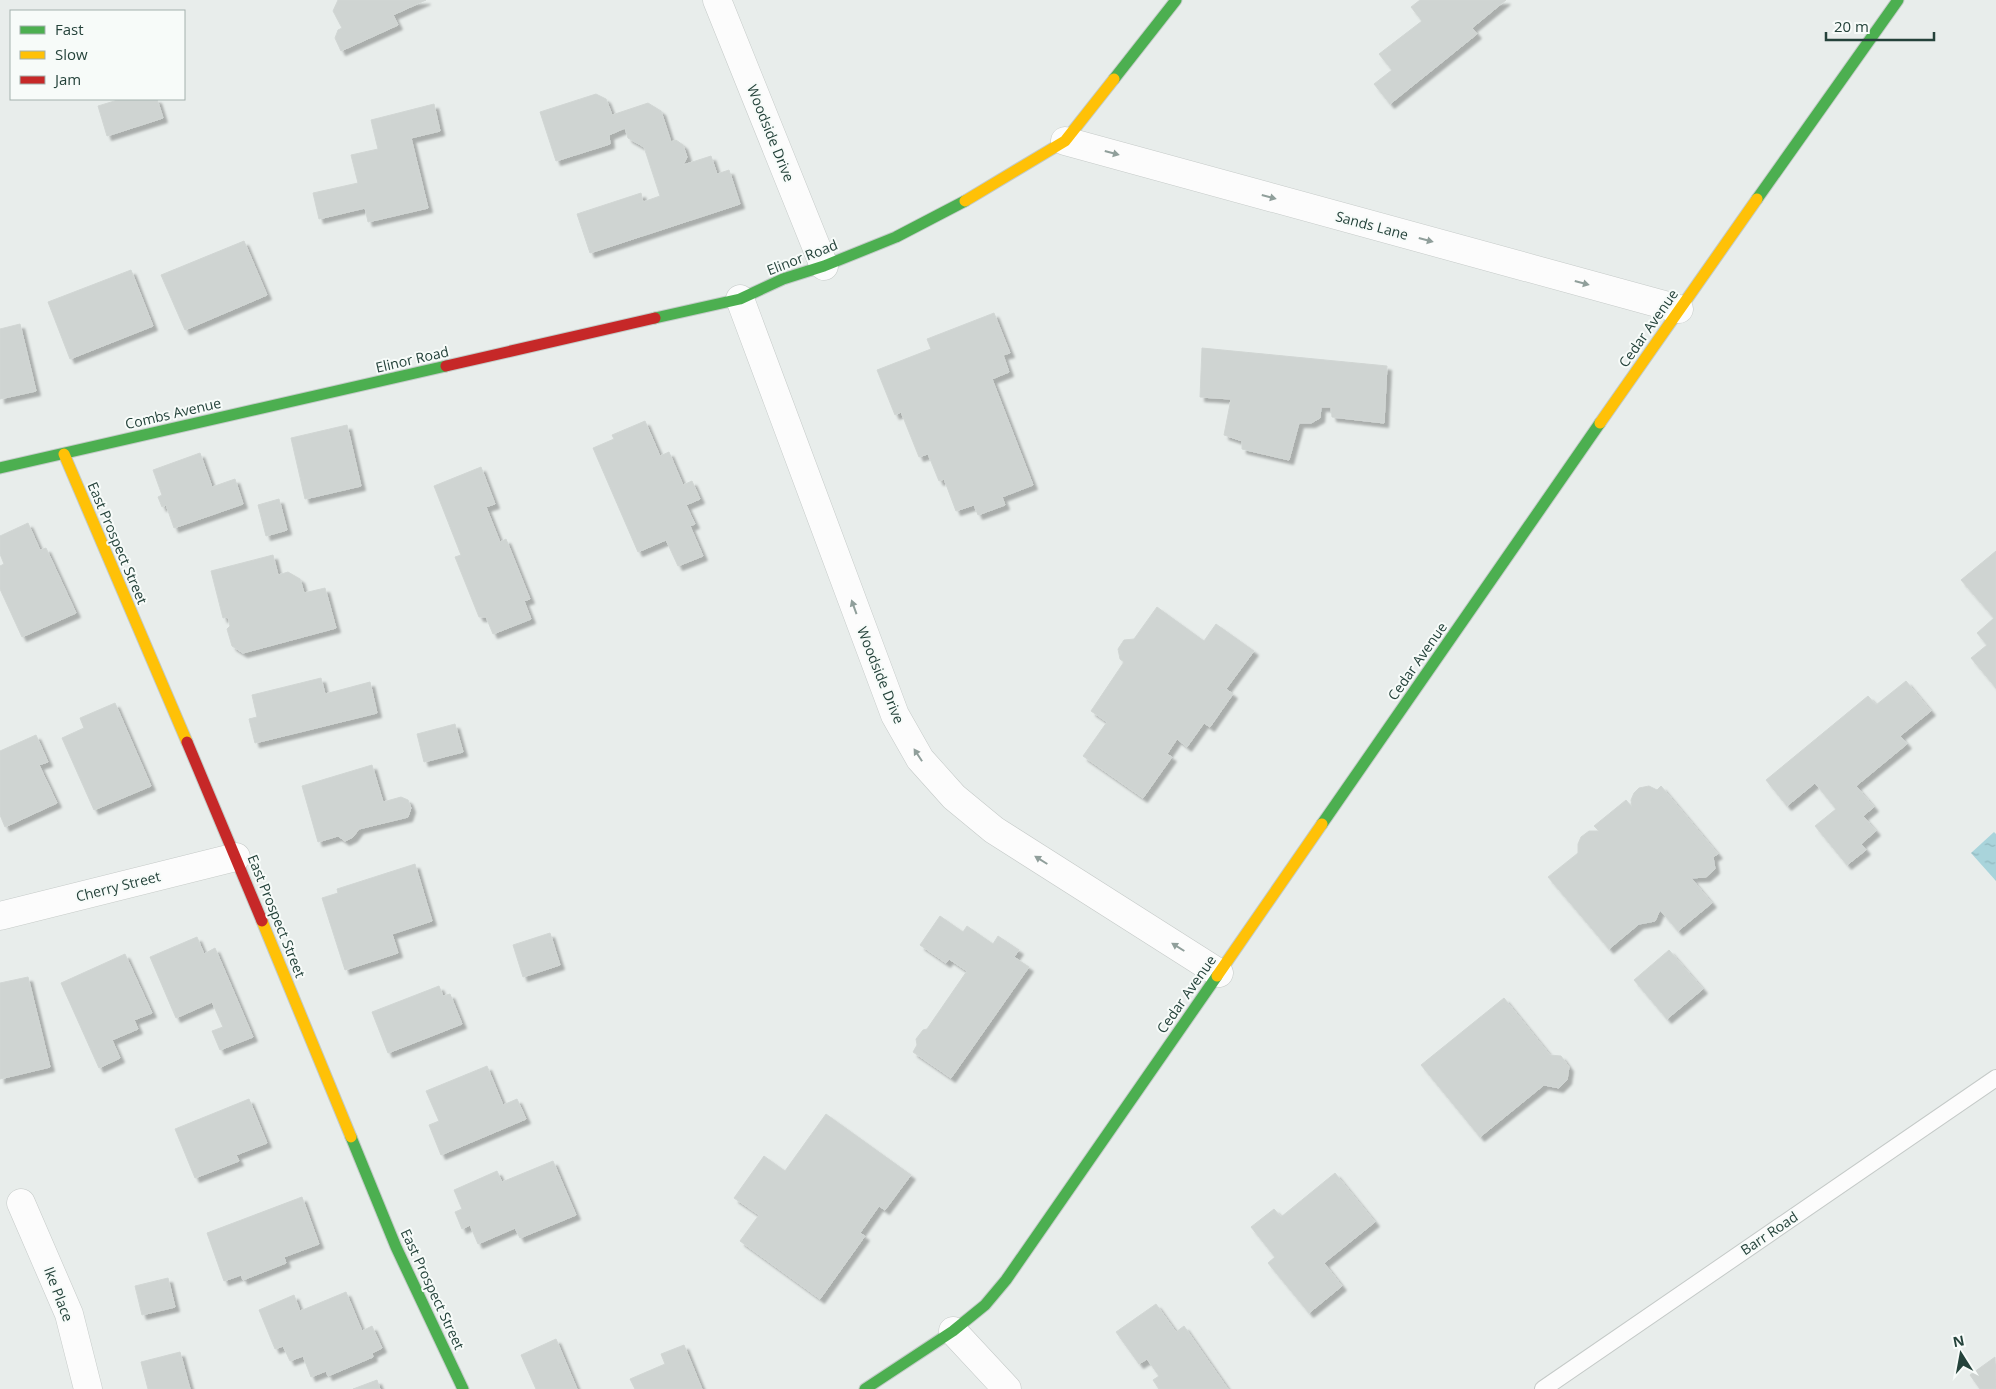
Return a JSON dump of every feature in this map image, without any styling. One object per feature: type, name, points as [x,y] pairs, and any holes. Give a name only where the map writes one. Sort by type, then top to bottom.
[{"type":"street","name":"Woodside Drive","points":[[716,0],[824,266]]},
{"type":"street","name":"Elinor Road","points":[[353,388],[740,298],[783,279],[824,266],[896,237],[963,203],[1065,140],[1176,0]]},
{"type":"street","name":"Cedar Avenue","points":[[865,1389],[953,1331],[985,1305],[1006,1280],[1679,310],[1898,0]]},
{"type":"street","name":"Sands Lane","points":[[1065,140],[1679,310]]},
{"type":"street","name":"Woodside Drive","points":[[740,298],[894,715],[920,759],[954,797],[994,830],[1219,973]]},
{"type":"street","name":"Combs Avenue","points":[[0,468],[353,388]]},
{"type":"street","name":"East Prospect Street","points":[[64,454],[236,857],[396,1247],[463,1389]]},
{"type":"street","name":"Cherry Street","points":[[0,916],[236,857]]},
{"type":"street","name":"Ike Place","points":[[22,1203],[69,1314],[88,1389]]},
{"type":"street","points":[[953,1331],[1007,1389]]},
{"type":"lane","name":"Barr Road","points":[[1543,1389],[1996,1078]]},
{"type":"water","points":[[1994,832],[1996,834],[1996,881],[1971,853]]},
{"type":"building","points":[[338,0],[426,0],[393,15],[398,25],[341,51],[335,38],[338,30],[342,28],[333,11]]},
{"type":"building","points":[[1420,0],[1506,0],[1472,28],[1477,34],[1390,104],[1374,84],[1392,70],[1379,54],[1422,21],[1411,7]]},
{"type":"building","points":[[596,94],[606,99],[612,115],[648,103],[661,111],[671,142],[676,140],[683,145],[687,157],[683,165],[711,156],[717,174],[729,170],[740,204],[590,253],[577,214],[641,193],[643,202],[660,196],[644,147],[628,138],[625,128],[609,135],[610,144],[556,161],[540,112]]},
{"type":"building","points":[[118,100],[157,100],[163,118],[107,136],[98,106]]},
{"type":"building","points":[[434,104],[440,131],[411,138],[428,208],[368,222],[365,208],[319,219],[313,193],[358,183],[351,155],[378,149],[371,120]]},
{"type":"building","points":[[244,241],[267,295],[185,330],[161,275]]},
{"type":"building","points":[[131,270],[153,326],[70,359],[48,302]]},
{"type":"building","points":[[994,313],[1010,353],[1003,355],[1009,372],[992,379],[1033,485],[1002,497],[1005,505],[978,515],[974,505],[956,511],[944,479],[939,481],[928,454],[919,457],[901,412],[895,415],[877,370],[931,349],[927,339]]},
{"type":"building","points":[[20,324],[36,391],[0,399],[0,329]]},
{"type":"building","points":[[1202,348],[1387,366],[1384,423],[1332,417],[1331,407],[1321,407],[1320,418],[1311,423],[1299,423],[1289,460],[1242,449],[1242,441],[1224,435],[1231,399],[1200,397]]},
{"type":"building","points":[[645,421],[660,456],[669,452],[683,485],[692,481],[700,499],[686,505],[695,524],[690,526],[703,556],[678,566],[666,540],[638,552],[593,448],[614,439],[612,435]]},
{"type":"building","points":[[347,425],[361,486],[305,499],[291,438]]},
{"type":"building","points":[[200,453],[212,487],[235,479],[243,504],[174,528],[166,505],[162,507],[158,497],[162,495],[153,470]]},
{"type":"building","points":[[481,467],[495,504],[486,507],[500,542],[506,539],[530,599],[524,601],[531,619],[493,634],[486,617],[479,617],[455,557],[461,555],[434,486]]},
{"type":"building","points":[[279,499],[287,530],[266,536],[258,505]]},
{"type":"building","points":[[28,523],[40,550],[46,548],[76,613],[22,637],[0,589],[0,566],[4,564],[0,554],[0,536]]},
{"type":"building","points":[[1996,551],[1996,688],[1971,658],[1987,645],[1977,633],[1994,618],[1961,580]]},
{"type":"building","points":[[273,555],[278,575],[288,572],[300,579],[304,593],[325,588],[336,628],[243,653],[232,646],[227,629],[230,626],[228,617],[223,618],[211,571]]},
{"type":"building","points":[[1157,607],[1204,641],[1216,624],[1254,651],[1226,689],[1233,694],[1210,727],[1204,723],[1187,747],[1177,739],[1167,754],[1172,757],[1143,798],[1083,756],[1107,722],[1091,711],[1124,662],[1120,659],[1118,649],[1124,640],[1134,639]]},
{"type":"building","points":[[321,678],[325,694],[370,682],[377,713],[255,743],[249,719],[257,717],[252,695]]},
{"type":"building","points":[[1906,681],[1931,711],[1900,736],[1907,744],[1856,786],[1874,807],[1863,816],[1876,831],[1861,844],[1866,850],[1847,865],[1815,826],[1836,809],[1815,783],[1787,806],[1766,780],[1868,696],[1876,705]]},
{"type":"building","points":[[115,703],[151,786],[94,810],[62,738],[84,728],[80,718]]},
{"type":"building","points":[[455,724],[463,752],[424,762],[417,734]]},
{"type":"building","points":[[36,735],[48,762],[39,765],[57,803],[5,827],[0,815],[0,751]]},
{"type":"building","points":[[372,765],[383,802],[401,797],[408,800],[411,808],[408,817],[359,829],[353,837],[345,841],[338,836],[318,842],[302,786]]},
{"type":"building","points":[[1649,786],[1657,790],[1661,786],[1718,854],[1713,857],[1715,869],[1706,877],[1691,878],[1712,903],[1678,931],[1660,910],[1655,921],[1639,924],[1609,949],[1548,877],[1578,853],[1578,844],[1581,837],[1589,831],[1599,831],[1594,826],[1626,800],[1632,807],[1631,800],[1634,793],[1639,788]]},
{"type":"building","points":[[415,864],[432,921],[392,934],[398,953],[345,970],[322,898],[338,893],[337,889]]},
{"type":"building","points":[[940,916],[963,932],[967,926],[993,944],[998,936],[1019,950],[1014,957],[1029,967],[951,1078],[913,1052],[917,1045],[916,1039],[923,1030],[927,1029],[967,971],[949,959],[946,963],[920,945]]},
{"type":"building","points":[[550,933],[560,965],[523,977],[513,945]]},
{"type":"building","points":[[197,937],[204,954],[215,948],[253,1037],[220,1050],[212,1031],[223,1027],[212,1002],[176,1018],[150,957]]},
{"type":"building","points":[[1669,950],[1703,989],[1667,1019],[1634,980]]},
{"type":"building","points":[[125,954],[152,1013],[134,1020],[138,1029],[112,1040],[120,1058],[99,1068],[61,983]]},
{"type":"building","points":[[28,977],[50,1067],[0,1079],[0,983]]},
{"type":"building","points":[[439,986],[443,996],[450,994],[462,1024],[388,1053],[372,1012]]},
{"type":"building","points":[[1504,998],[1550,1055],[1561,1056],[1569,1067],[1567,1080],[1559,1088],[1544,1085],[1480,1137],[1421,1065]]},
{"type":"building","points":[[487,1066],[503,1105],[517,1099],[526,1119],[441,1155],[429,1125],[439,1121],[426,1091]]},
{"type":"building","points":[[249,1099],[267,1143],[236,1155],[239,1161],[195,1178],[175,1129]]},
{"type":"building","points":[[826,1114],[911,1175],[885,1210],[879,1206],[860,1233],[865,1236],[820,1299],[740,1241],[759,1215],[734,1198],[764,1156],[785,1171]]},
{"type":"building","points":[[553,1161],[576,1215],[520,1238],[515,1228],[478,1244],[470,1225],[462,1229],[455,1212],[462,1209],[454,1190],[497,1171],[502,1182]]},
{"type":"building","points":[[1335,1173],[1375,1222],[1324,1263],[1342,1286],[1309,1313],[1268,1263],[1275,1257],[1251,1227],[1274,1209],[1281,1217]]},
{"type":"building","points":[[302,1197],[319,1244],[284,1257],[286,1263],[243,1280],[241,1275],[224,1281],[207,1233]]},
{"type":"building","points":[[168,1278],[175,1307],[142,1315],[135,1286]]},
{"type":"building","points":[[346,1292],[362,1331],[372,1326],[382,1348],[372,1353],[373,1357],[328,1376],[326,1371],[311,1377],[303,1356],[290,1361],[283,1346],[275,1349],[259,1310],[294,1295],[300,1311]]},
{"type":"building","points":[[1156,1304],[1176,1332],[1184,1326],[1228,1389],[1159,1389],[1153,1380],[1159,1376],[1147,1359],[1139,1364],[1116,1332]]},
{"type":"building","points":[[556,1339],[577,1389],[536,1389],[521,1355]]},
{"type":"building","points":[[684,1345],[702,1389],[635,1389],[630,1379],[665,1364],[661,1354]]},
{"type":"building","points":[[180,1352],[190,1389],[148,1389],[141,1362]]},
{"type":"building","points":[[1995,1357],[1996,1389],[1980,1389],[1970,1375]]},
{"type":"building","points":[[377,1380],[380,1389],[353,1389]]},
{"type":"traffic: fast","points":[[1114,79],[1176,0]]},
{"type":"traffic: fast","points":[[1757,199],[1898,0]]},
{"type":"traffic: fast","points":[[655,318],[740,299],[783,279],[824,266],[896,237],[965,201]]},
{"type":"traffic: fast","points":[[0,468],[446,366]]},
{"type":"traffic: fast","points":[[1322,824],[1600,423]]},
{"type":"traffic: fast","points":[[865,1389],[953,1331],[985,1305],[1006,1280],[1217,976]]},
{"type":"traffic: fast","points":[[351,1137],[396,1247],[463,1389]]},
{"type":"traffic: slow","points":[[965,201],[1065,141],[1114,79]]},
{"type":"traffic: slow","points":[[1600,423],[1757,199]]},
{"type":"traffic: slow","points":[[64,454],[187,742]]},
{"type":"traffic: slow","points":[[1217,976],[1322,824]]},
{"type":"traffic: slow","points":[[262,921],[351,1137]]},
{"type":"traffic: jam","points":[[446,366],[655,318]]},
{"type":"traffic: jam","points":[[187,742],[262,921]]}]
